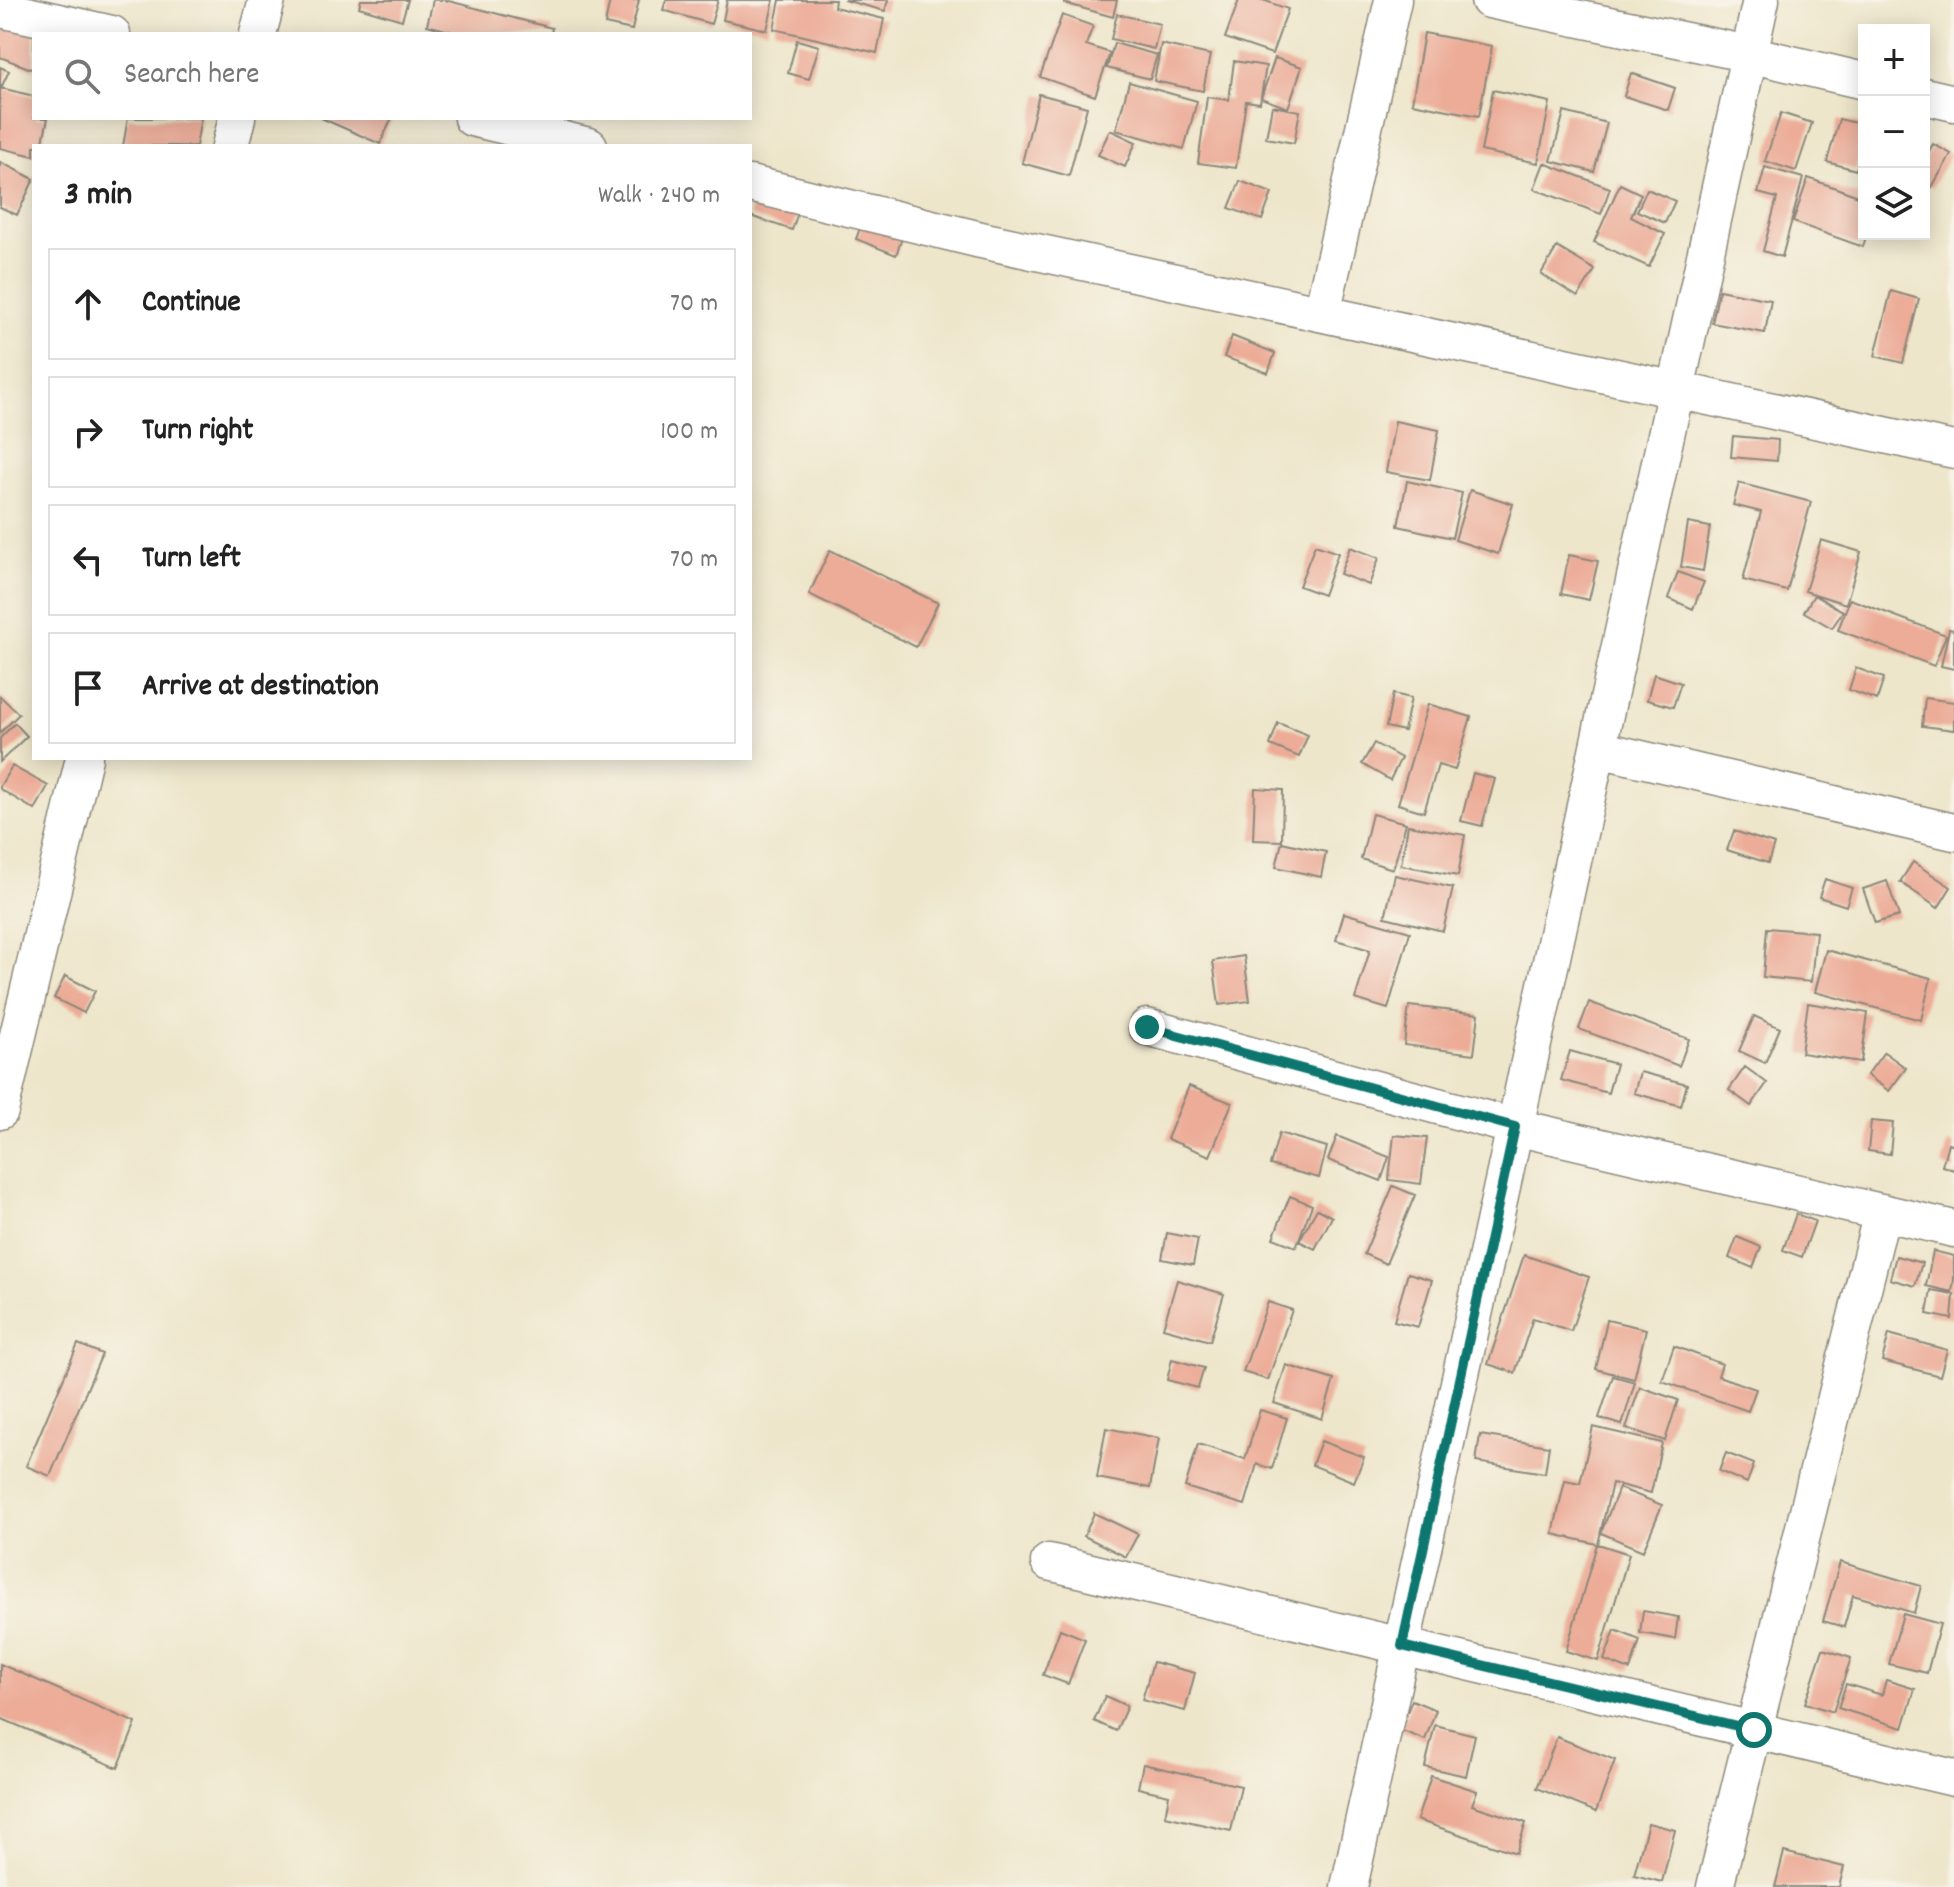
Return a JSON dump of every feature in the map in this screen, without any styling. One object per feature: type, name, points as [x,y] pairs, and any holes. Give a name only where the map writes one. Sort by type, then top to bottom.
[{"type":"street","points":[[259,32],[267,0]]},
{"type":"street","points":[[1322,313],[1393,0]]},
{"type":"street","points":[[1489,0],[1858,80]]},
{"type":"street","points":[[1349,1887],[1761,0]]},
{"type":"street","points":[[0,9],[103,32]]},
{"type":"street","points":[[1930,97],[1954,103]]},
{"type":"street","points":[[230,144],[236,120]]},
{"type":"street","points":[[480,120],[581,144]]},
{"type":"street","points":[[752,184],[981,240],[1954,450]]},
{"type":"street","points":[[1598,749],[1954,832]]},
{"type":"street","points":[[0,1111],[84,760]]},
{"type":"street","points":[[1147,1027],[1515,1127],[1954,1229]]},
{"type":"street","points":[[1715,1887],[1882,1212]]},
{"type":"street","points":[[1049,1562],[1954,1778]]},
{"type":"building","points":[[361,0],[408,0],[402,20],[359,7]]},
{"type":"building","points":[[433,0],[445,0],[552,28],[551,32],[453,32],[427,25]]},
{"type":"building","points":[[610,0],[639,0],[632,30],[605,24]]},
{"type":"building","points":[[666,0],[718,0],[711,24],[663,10]]},
{"type":"building","points":[[727,0],[774,0],[767,30],[723,20]]},
{"type":"building","points":[[780,0],[835,0],[834,7],[884,19],[877,53],[774,29]]},
{"type":"building","points":[[844,0],[888,0],[885,11]]},
{"type":"building","points":[[1065,0],[1117,0],[1113,17],[1064,3]]},
{"type":"building","points":[[1239,0],[1263,0],[1288,9],[1272,54],[1225,38]]},
{"type":"building","points":[[1117,14],[1160,24],[1154,49],[1111,39]]},
{"type":"building","points":[[1062,15],[1093,26],[1086,45],[1110,53],[1095,96],[1040,77]]},
{"type":"building","points":[[4,20],[32,33],[32,69],[0,57],[0,32]]},
{"type":"building","points":[[1424,33],[1492,46],[1479,116],[1412,103]]},
{"type":"building","points":[[797,40],[819,46],[809,79],[788,73]]},
{"type":"building","points":[[1114,43],[1157,55],[1150,79],[1107,68]]},
{"type":"building","points":[[1161,44],[1210,55],[1203,91],[1154,81]]},
{"type":"building","points":[[1275,58],[1302,67],[1288,108],[1261,98]]},
{"type":"building","points":[[1234,61],[1266,66],[1260,103],[1246,101],[1236,168],[1198,163],[1207,97],[1229,100]]},
{"type":"building","points":[[0,67],[9,71],[1,88],[32,96],[32,120],[48,120],[42,144],[32,144],[32,156],[0,148]]},
{"type":"building","points":[[1631,73],[1675,88],[1668,110],[1624,96]]},
{"type":"building","points":[[1129,82],[1197,101],[1184,149],[1116,130]]},
{"type":"building","points":[[1493,90],[1550,102],[1538,163],[1481,151]]},
{"type":"building","points":[[1039,94],[1087,107],[1069,176],[1022,163]]},
{"type":"building","points":[[1272,106],[1300,111],[1294,143],[1266,138]]},
{"type":"building","points":[[1564,112],[1607,123],[1594,172],[1551,161]]},
{"type":"building","points":[[1781,113],[1812,123],[1796,171],[1765,161]]},
{"type":"building","points":[[1839,119],[1858,124],[1856,170],[1827,162]]},
{"type":"building","points":[[128,120],[201,120],[196,144],[123,144]]},
{"type":"building","points":[[326,120],[391,120],[380,144]]},
{"type":"building","points":[[1110,130],[1136,142],[1125,167],[1098,155]]},
{"type":"building","points":[[1933,144],[1951,154],[1932,187],[1930,186],[1930,149]]},
{"type":"building","points":[[0,162],[32,178],[32,183],[17,215],[0,207]]},
{"type":"building","points":[[1544,163],[1610,188],[1601,214],[1534,189]]},
{"type":"building","points":[[1765,167],[1803,178],[1782,257],[1763,251],[1777,198],[1758,193]]},
{"type":"building","points":[[1808,178],[1858,196],[1858,240],[1865,240],[1863,247],[1793,222]]},
{"type":"building","points":[[1240,181],[1272,193],[1262,220],[1229,208]]},
{"type":"building","points":[[1620,184],[1641,194],[1631,217],[1665,234],[1649,267],[1594,242]]},
{"type":"building","points":[[752,188],[801,204],[792,230],[752,217]]},
{"type":"building","points":[[1647,189],[1675,201],[1665,223],[1637,211]]},
{"type":"building","points":[[862,223],[902,238],[896,255],[856,239]]},
{"type":"building","points":[[1557,247],[1595,270],[1578,297],[1541,274]]},
{"type":"building","points":[[1719,290],[1771,300],[1765,333],[1712,323]]},
{"type":"building","points":[[1891,291],[1919,299],[1903,363],[1875,356]]},
{"type":"building","points":[[1232,336],[1275,353],[1268,373],[1224,357]]},
{"type":"building","points":[[1395,421],[1439,430],[1430,480],[1386,472]]},
{"type":"building","points":[[1733,436],[1778,440],[1777,461],[1731,457]]},
{"type":"building","points":[[1407,481],[1462,493],[1452,538],[1398,526]]},
{"type":"building","points":[[1739,483],[1811,502],[1787,591],[1743,580],[1761,512],[1733,505]]},
{"type":"building","points":[[1470,490],[1513,504],[1498,554],[1455,540]]},
{"type":"building","points":[[1688,523],[1710,527],[1703,571],[1681,567]]},
{"type":"building","points":[[1821,540],[1861,552],[1846,604],[1805,591]]},
{"type":"building","points":[[1315,545],[1338,553],[1323,595],[1299,586]]},
{"type":"building","points":[[1350,547],[1379,558],[1369,585],[1340,574]]},
{"type":"building","points":[[830,550],[938,603],[916,647],[809,594]]},
{"type":"building","points":[[1569,555],[1598,561],[1589,600],[1561,594]]},
{"type":"building","points":[[1678,572],[1704,582],[1693,609],[1668,598]]},
{"type":"building","points":[[1814,595],[1843,611],[1832,628],[1804,612]]},
{"type":"building","points":[[1850,599],[1946,635],[1934,666],[1838,630]]},
{"type":"building","points":[[1949,629],[1954,630],[1954,669],[1941,666]]},
{"type":"building","points":[[1856,668],[1884,678],[1877,700],[1849,690]]},
{"type":"building","points":[[1654,674],[1681,683],[1673,707],[1647,700]]},
{"type":"building","points":[[1393,694],[1411,698],[1404,731],[1386,727]]},
{"type":"building","points":[[0,696],[19,714],[0,733]]},
{"type":"building","points":[[1925,698],[1954,702],[1954,730],[1922,726]]},
{"type":"building","points":[[1428,704],[1471,717],[1455,770],[1438,765],[1424,812],[1398,804]]},
{"type":"building","points":[[15,723],[27,736],[0,762],[0,738]]},
{"type":"building","points":[[1278,723],[1308,735],[1299,757],[1270,745]]},
{"type":"building","points":[[1374,743],[1401,758],[1390,780],[1362,764]]},
{"type":"building","points":[[12,766],[48,786],[35,810],[0,789]]},
{"type":"building","points":[[1473,773],[1495,779],[1482,826],[1461,821]]},
{"type":"building","points":[[1255,788],[1283,790],[1282,841],[1253,840]]},
{"type":"building","points":[[1372,814],[1406,823],[1393,869],[1361,859]]},
{"type":"building","points":[[1408,825],[1465,835],[1458,876],[1401,865]]},
{"type":"building","points":[[1734,831],[1774,844],[1768,863],[1727,850]]},
{"type":"building","points":[[1282,842],[1326,852],[1321,877],[1276,867]]},
{"type":"building","points":[[1913,862],[1951,887],[1938,908],[1900,882]]},
{"type":"building","points":[[1395,875],[1453,888],[1443,931],[1385,917]]},
{"type":"building","points":[[1825,879],[1852,888],[1846,906],[1819,897]]},
{"type":"building","points":[[1887,881],[1899,916],[1875,923],[1863,889]]},
{"type":"building","points":[[1344,913],[1410,932],[1388,1009],[1355,999],[1370,950],[1336,940]]},
{"type":"building","points":[[1767,928],[1816,932],[1811,982],[1763,977]]},
{"type":"building","points":[[1826,950],[1931,978],[1921,1020],[1815,992]]},
{"type":"building","points":[[1244,956],[1250,1001],[1219,1005],[1213,961]]},
{"type":"building","points":[[65,976],[95,991],[84,1013],[54,998]]},
{"type":"building","points":[[1589,1002],[1689,1039],[1679,1066],[1579,1029]]},
{"type":"building","points":[[1808,1003],[1868,1013],[1861,1062],[1801,1053]]},
{"type":"building","points":[[1409,1006],[1479,1014],[1474,1054],[1404,1045]]},
{"type":"building","points":[[1754,1016],[1780,1028],[1765,1063],[1739,1051]]},
{"type":"building","points":[[1570,1051],[1616,1064],[1608,1093],[1561,1080]]},
{"type":"building","points":[[1884,1052],[1906,1068],[1889,1091],[1867,1075]]},
{"type":"building","points":[[1745,1067],[1767,1083],[1751,1106],[1729,1090]]},
{"type":"building","points":[[1640,1072],[1687,1084],[1681,1106],[1634,1093]]},
{"type":"building","points":[[1189,1086],[1232,1103],[1210,1156],[1167,1139]]},
{"type":"building","points":[[1871,1121],[1893,1123],[1890,1154],[1868,1151]]},
{"type":"building","points":[[1279,1133],[1327,1147],[1319,1178],[1270,1165]]},
{"type":"building","points":[[1394,1135],[1427,1138],[1421,1184],[1389,1180]]},
{"type":"building","points":[[1337,1136],[1389,1157],[1381,1181],[1328,1160]]},
{"type":"building","points":[[1948,1143],[1954,1145],[1954,1170],[1942,1166]]},
{"type":"building","points":[[1393,1186],[1415,1195],[1386,1264],[1364,1254]]},
{"type":"building","points":[[1290,1196],[1312,1205],[1296,1247],[1273,1238]]},
{"type":"building","points":[[1317,1209],[1332,1217],[1315,1249],[1299,1241]]},
{"type":"building","points":[[1796,1214],[1815,1221],[1802,1257],[1783,1250]]},
{"type":"building","points":[[1167,1233],[1198,1239],[1193,1265],[1162,1259]]},
{"type":"building","points":[[1737,1237],[1761,1247],[1753,1268],[1729,1258]]},
{"type":"building","points":[[1933,1251],[1954,1256],[1952,1292],[1926,1286]]},
{"type":"building","points":[[1524,1255],[1589,1277],[1571,1331],[1533,1318],[1515,1373],[1488,1364]]},
{"type":"building","points":[[1896,1256],[1922,1263],[1915,1286],[1890,1279]]},
{"type":"building","points":[[1408,1273],[1432,1280],[1418,1327],[1394,1321]]},
{"type":"building","points":[[1177,1280],[1224,1294],[1210,1341],[1163,1328]]},
{"type":"building","points":[[1931,1290],[1954,1294],[1952,1319],[1927,1314]]},
{"type":"building","points":[[1268,1302],[1292,1310],[1268,1380],[1243,1372]]},
{"type":"building","points":[[1607,1320],[1646,1329],[1634,1379],[1596,1369]]},
{"type":"building","points":[[1889,1334],[1947,1350],[1940,1376],[1882,1361]]},
{"type":"building","points":[[78,1344],[102,1354],[50,1476],[26,1466]]},
{"type":"building","points":[[1674,1346],[1722,1364],[1718,1376],[1756,1389],[1748,1411],[1662,1381]]},
{"type":"building","points":[[1172,1359],[1204,1368],[1198,1388],[1167,1380]]},
{"type":"building","points":[[1286,1365],[1334,1380],[1322,1419],[1274,1403]]},
{"type":"building","points":[[1613,1376],[1635,1382],[1622,1425],[1599,1418]]},
{"type":"building","points":[[1640,1387],[1678,1400],[1665,1441],[1626,1428]]},
{"type":"building","points":[[1260,1410],[1287,1418],[1272,1469],[1257,1464],[1245,1505],[1185,1487],[1198,1444],[1245,1459]]},
{"type":"building","points":[[1593,1427],[1662,1443],[1651,1493],[1612,1483],[1598,1544],[1629,1554],[1598,1661],[1566,1651],[1597,1544],[1553,1534],[1565,1480],[1580,1483]]},
{"type":"building","points":[[1106,1428],[1159,1438],[1150,1488],[1097,1478]]},
{"type":"building","points":[[1480,1435],[1549,1446],[1545,1473],[1476,1462]]},
{"type":"building","points":[[1321,1441],[1364,1457],[1354,1482],[1312,1465]]},
{"type":"building","points":[[1726,1453],[1754,1464],[1747,1483],[1719,1471]]},
{"type":"building","points":[[1619,1488],[1662,1505],[1643,1551],[1601,1533]]},
{"type":"building","points":[[1094,1513],[1138,1534],[1126,1557],[1084,1536]]},
{"type":"building","points":[[1840,1562],[1921,1586],[1914,1613],[1853,1595],[1844,1627],[1823,1621]]},
{"type":"building","points":[[1643,1611],[1678,1617],[1675,1639],[1640,1633]]},
{"type":"building","points":[[1903,1614],[1940,1624],[1927,1673],[1889,1664]]},
{"type":"building","points":[[1060,1629],[1085,1639],[1068,1684],[1043,1675]]},
{"type":"building","points":[[1615,1630],[1640,1640],[1630,1670],[1604,1660]]},
{"type":"building","points":[[1823,1649],[1851,1658],[1833,1712],[1805,1703]]},
{"type":"building","points":[[1153,1662],[1195,1673],[1185,1711],[1142,1700]]},
{"type":"building","points":[[0,1664],[136,1723],[118,1768],[0,1718]]},
{"type":"building","points":[[1886,1680],[1915,1689],[1903,1728],[1838,1708],[1846,1684],[1882,1695]]},
{"type":"building","points":[[1105,1696],[1127,1706],[1116,1731],[1094,1721]]},
{"type":"building","points":[[1412,1700],[1436,1710],[1425,1740],[1400,1730]]},
{"type":"building","points":[[1435,1725],[1475,1735],[1466,1776],[1425,1767]]},
{"type":"building","points":[[1557,1737],[1615,1760],[1596,1812],[1537,1788]]},
{"type":"building","points":[[1143,1764],[1241,1786],[1231,1831],[1165,1816],[1169,1795],[1138,1788]]},
{"type":"building","points":[[1431,1776],[1477,1791],[1472,1805],[1526,1823],[1516,1853],[1417,1820]]},
{"type":"building","points":[[1648,1823],[1675,1830],[1662,1882],[1634,1875]]},
{"type":"building","points":[[1784,1852],[1844,1867],[1839,1887],[1775,1887]]},
{"type":"route","points":[[1147,1027],[1515,1127],[1402,1646],[1754,1730]]}]
